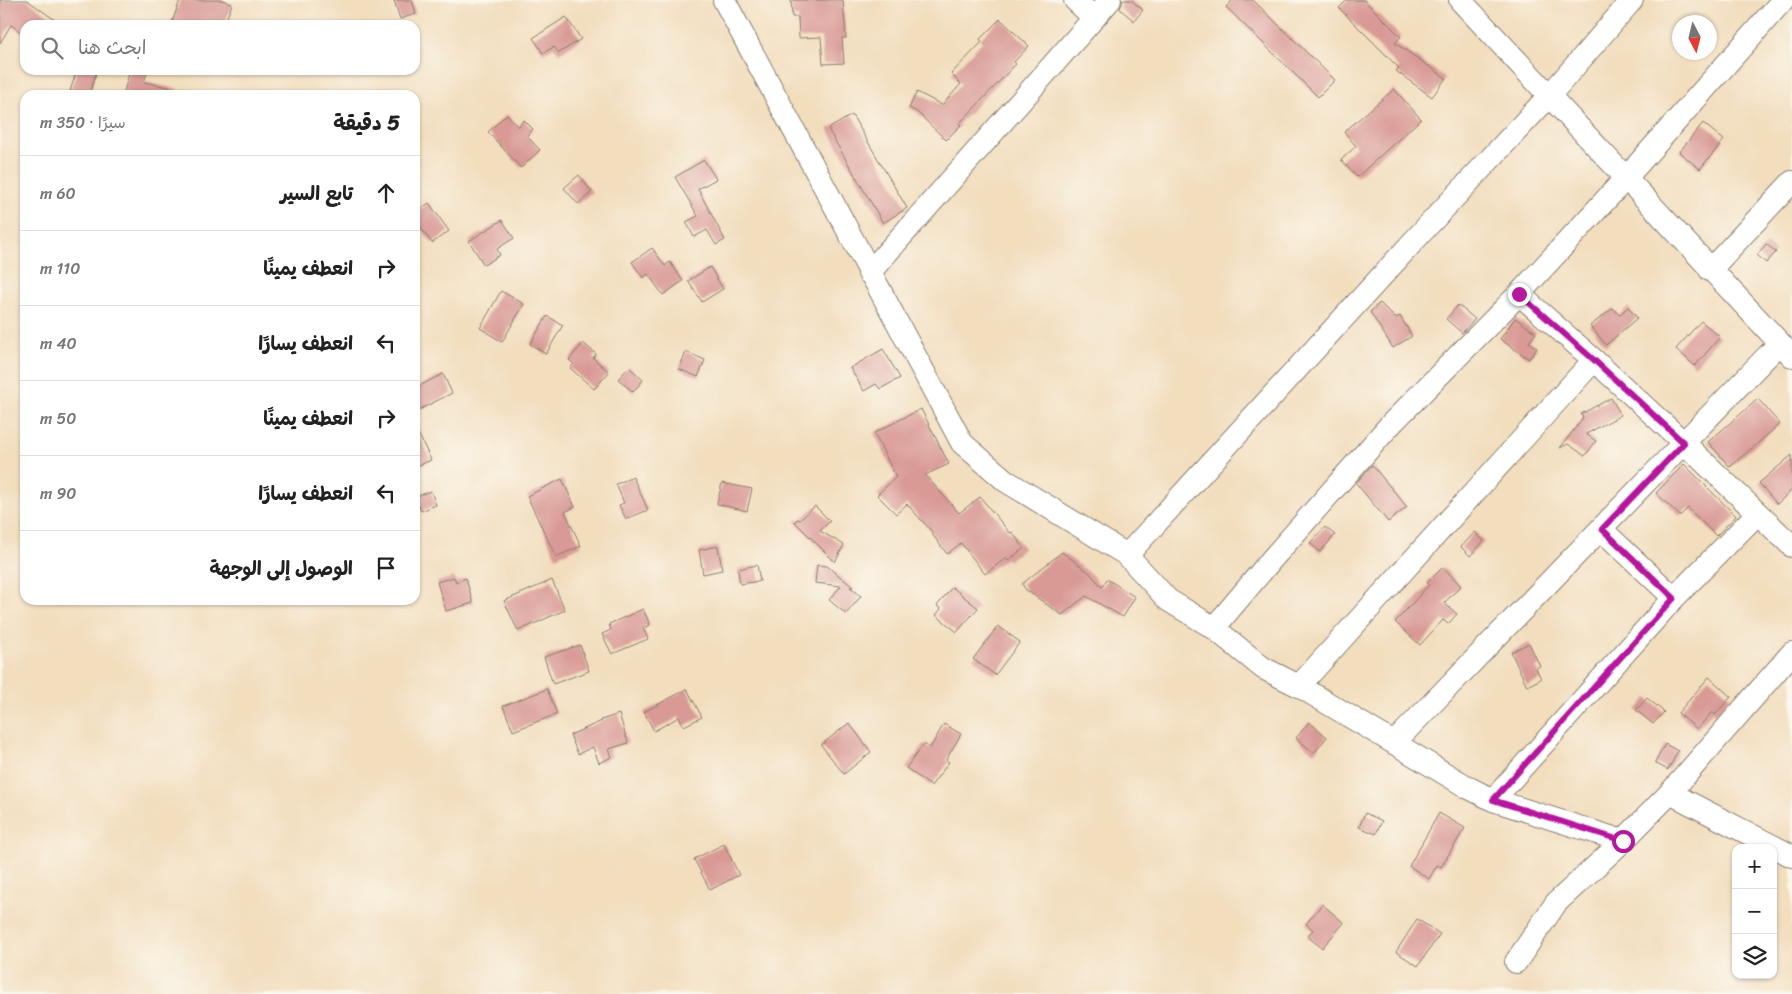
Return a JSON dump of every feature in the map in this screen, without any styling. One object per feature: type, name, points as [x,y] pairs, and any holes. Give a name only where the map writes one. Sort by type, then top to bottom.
[{"type":"street","points":[[724,0],[962,443],[1006,481],[1128,555],[1168,600],[1214,628],[1264,668],[1298,686],[1469,788],[1493,800],[1623,841]]},
{"type":"street","points":[[1075,0],[1094,18]]},
{"type":"street","points":[[870,273],[1110,0]]},
{"type":"street","points":[[1394,744],[1684,443],[1785,350],[1460,0]]},
{"type":"street","points":[[1128,555],[1415,239],[1549,96],[1632,0]]},
{"type":"street","points":[[1214,628],[1390,425],[1519,294],[1625,179],[1783,0]]},
{"type":"street","points":[[1710,270],[1792,182]]},
{"type":"street","points":[[1519,294],[1684,443],[1792,546]]},
{"type":"street","points":[[1298,686],[1594,360]]},
{"type":"street","points":[[1493,800],[1674,598],[1757,514]]},
{"type":"street","points":[[1602,529],[1674,598]]},
{"type":"street","points":[[1516,962],[1556,903],[1623,841],[1670,793],[1792,653]]},
{"type":"street","points":[[1670,793],[1792,856]]},
{"type":"building","points":[[0,0],[27,0],[55,20],[20,20],[20,31],[11,25],[0,43]]},
{"type":"building","points":[[180,0],[222,0],[232,4],[226,20],[173,20]]},
{"type":"building","points":[[394,0],[412,0],[416,14],[400,19]]},
{"type":"building","points":[[791,0],[843,0],[846,38],[842,38],[844,63],[823,64],[821,37],[799,38],[798,17],[792,17]]},
{"type":"building","points":[[1123,0],[1131,0],[1143,10],[1134,21],[1120,9]]},
{"type":"building","points":[[1233,0],[1253,0],[1335,80],[1318,97],[1226,7]]},
{"type":"building","points":[[1347,0],[1364,0],[1401,37],[1395,43],[1446,78],[1432,97],[1396,71],[1399,68],[1339,8]]},
{"type":"building","points":[[566,17],[581,39],[559,53],[554,47],[543,53],[533,38]]},
{"type":"building","points":[[1000,19],[1029,46],[1014,62],[1016,64],[946,140],[917,112],[909,108],[917,92],[942,105],[961,84],[951,74],[982,42],[980,39]]},
{"type":"building","points":[[75,75],[95,75],[91,90],[70,90]]},
{"type":"building","points":[[129,75],[146,75],[144,82],[178,89],[178,90],[124,90]]},
{"type":"building","points":[[1394,89],[1421,119],[1357,177],[1341,160],[1356,146],[1344,132]]},
{"type":"building","points":[[507,114],[518,127],[524,120],[533,129],[527,136],[540,150],[521,168],[488,132]]},
{"type":"building","points":[[852,115],[907,208],[883,223],[828,129]]},
{"type":"building","points":[[1703,123],[1724,140],[1700,169],[1679,152]]},
{"type":"building","points":[[704,160],[716,179],[698,189],[725,240],[716,245],[707,230],[694,237],[686,222],[698,216],[675,177]]},
{"type":"building","points":[[579,175],[592,192],[578,204],[564,188]]},
{"type":"building","points":[[429,203],[449,231],[432,243],[420,227],[420,209]]},
{"type":"building","points":[[502,220],[514,238],[497,249],[500,255],[484,265],[469,241]]},
{"type":"building","points":[[1766,244],[1776,252],[1766,263],[1757,255]]},
{"type":"building","points":[[652,248],[665,266],[670,262],[683,281],[663,295],[648,274],[643,278],[632,262]]},
{"type":"building","points":[[710,267],[723,289],[702,302],[688,281]]},
{"type":"building","points":[[501,291],[524,304],[502,342],[480,328]]},
{"type":"building","points":[[1380,303],[1395,318],[1400,316],[1412,336],[1393,348],[1370,312]]},
{"type":"building","points":[[1458,305],[1475,319],[1462,333],[1446,319]]},
{"type":"building","points":[[1628,307],[1637,318],[1606,345],[1590,326],[1613,308],[1619,315]]},
{"type":"building","points":[[547,316],[563,325],[546,354],[530,344]]},
{"type":"building","points":[[1515,318],[1536,333],[1529,342],[1537,348],[1529,359],[1500,339]]},
{"type":"building","points":[[1701,321],[1720,337],[1695,366],[1676,349]]},
{"type":"building","points":[[583,343],[596,354],[593,358],[609,372],[594,389],[570,368],[574,364],[569,360]]},
{"type":"building","points":[[883,349],[900,378],[880,389],[876,384],[864,391],[850,368]]},
{"type":"building","points":[[686,352],[705,360],[698,377],[679,369]]},
{"type":"building","points":[[629,367],[643,380],[633,392],[618,379]]},
{"type":"building","points":[[443,374],[452,393],[420,409],[420,386]]},
{"type":"building","points":[[1611,398],[1621,415],[1586,434],[1596,441],[1585,456],[1568,444],[1560,448],[1583,418],[1581,414]]},
{"type":"building","points":[[1758,399],[1780,424],[1730,467],[1708,442]]},
{"type":"building","points":[[921,409],[949,464],[925,475],[959,513],[980,497],[1024,548],[1008,561],[1006,558],[985,574],[961,543],[947,554],[933,533],[907,504],[896,514],[877,495],[896,477],[874,433]]},
{"type":"building","points":[[420,437],[431,460],[420,465]]},
{"type":"building","points":[[1792,455],[1792,490],[1777,504],[1759,483]]},
{"type":"building","points":[[1684,464],[1736,516],[1716,536],[1688,508],[1680,516],[1656,493]]},
{"type":"building","points":[[1372,465],[1407,507],[1388,522],[1356,483]]},
{"type":"building","points":[[633,477],[648,510],[626,519],[619,505],[624,503],[616,484]]},
{"type":"building","points":[[562,479],[575,507],[565,512],[581,546],[556,557],[527,496]]},
{"type":"building","points":[[722,483],[752,489],[747,511],[717,504]]},
{"type":"building","points":[[431,491],[436,505],[421,511],[420,495]]},
{"type":"building","points":[[815,506],[830,521],[820,531],[844,545],[835,562],[795,522],[797,519],[800,520]]},
{"type":"building","points":[[1325,527],[1335,535],[1320,552],[1310,543]]},
{"type":"building","points":[[1475,532],[1484,541],[1470,556],[1461,547]]},
{"type":"building","points":[[718,546],[722,570],[703,574],[699,550]]},
{"type":"building","points":[[1062,552],[1090,573],[1102,587],[1107,579],[1135,597],[1123,617],[1086,596],[1062,615],[1026,590],[1022,584]]},
{"type":"building","points":[[757,565],[760,581],[740,584],[738,569]]},
{"type":"building","points":[[817,565],[827,566],[861,596],[846,614],[829,600],[841,586],[815,583]]},
{"type":"building","points":[[1443,567],[1461,586],[1444,603],[1457,614],[1448,624],[1443,620],[1420,645],[1395,622],[1429,585],[1427,583]]},
{"type":"building","points":[[454,577],[456,582],[466,578],[473,603],[446,611],[437,582]]},
{"type":"building","points":[[552,580],[565,610],[518,631],[504,601]]},
{"type":"building","points":[[952,587],[978,608],[957,632],[936,615],[941,609],[937,606]]},
{"type":"building","points":[[643,609],[650,625],[643,628],[648,639],[612,654],[602,634],[611,630],[609,624]]},
{"type":"building","points":[[998,626],[1020,642],[995,675],[973,659]]},
{"type":"building","points":[[1529,643],[1540,666],[1536,668],[1541,679],[1527,686],[1511,652]]},
{"type":"building","points":[[580,645],[589,671],[553,684],[544,657]]},
{"type":"building","points":[[1709,677],[1731,697],[1715,715],[1712,712],[1697,729],[1678,713]]},
{"type":"building","points":[[547,689],[557,714],[513,731],[503,706]]},
{"type":"building","points":[[687,689],[702,717],[684,726],[679,717],[654,731],[644,712]]},
{"type":"building","points":[[1647,698],[1664,712],[1653,724],[1636,710]]},
{"type":"building","points":[[619,714],[628,743],[609,749],[612,757],[599,763],[593,747],[578,754],[570,735],[601,720]]},
{"type":"building","points":[[1309,722],[1327,737],[1314,753],[1296,738]]},
{"type":"building","points":[[849,723],[871,752],[844,774],[821,745]]},
{"type":"building","points":[[944,724],[961,734],[946,760],[949,762],[931,786],[906,768],[924,744],[930,748]]},
{"type":"building","points":[[1665,744],[1678,751],[1668,770],[1655,763]]},
{"type":"building","points":[[1365,813],[1382,821],[1376,834],[1359,827]]},
{"type":"building","points":[[1439,813],[1465,828],[1441,867],[1437,865],[1429,879],[1409,866]]},
{"type":"building","points":[[724,844],[739,875],[710,890],[694,859]]},
{"type":"building","points":[[1322,904],[1344,923],[1322,948],[1307,936],[1313,930],[1306,924]]},
{"type":"building","points":[[1417,919],[1440,934],[1418,966],[1396,952]]},
{"type":"route","points":[[1519,294],[1684,443],[1602,529],[1674,598],[1493,800],[1623,841]]}]
